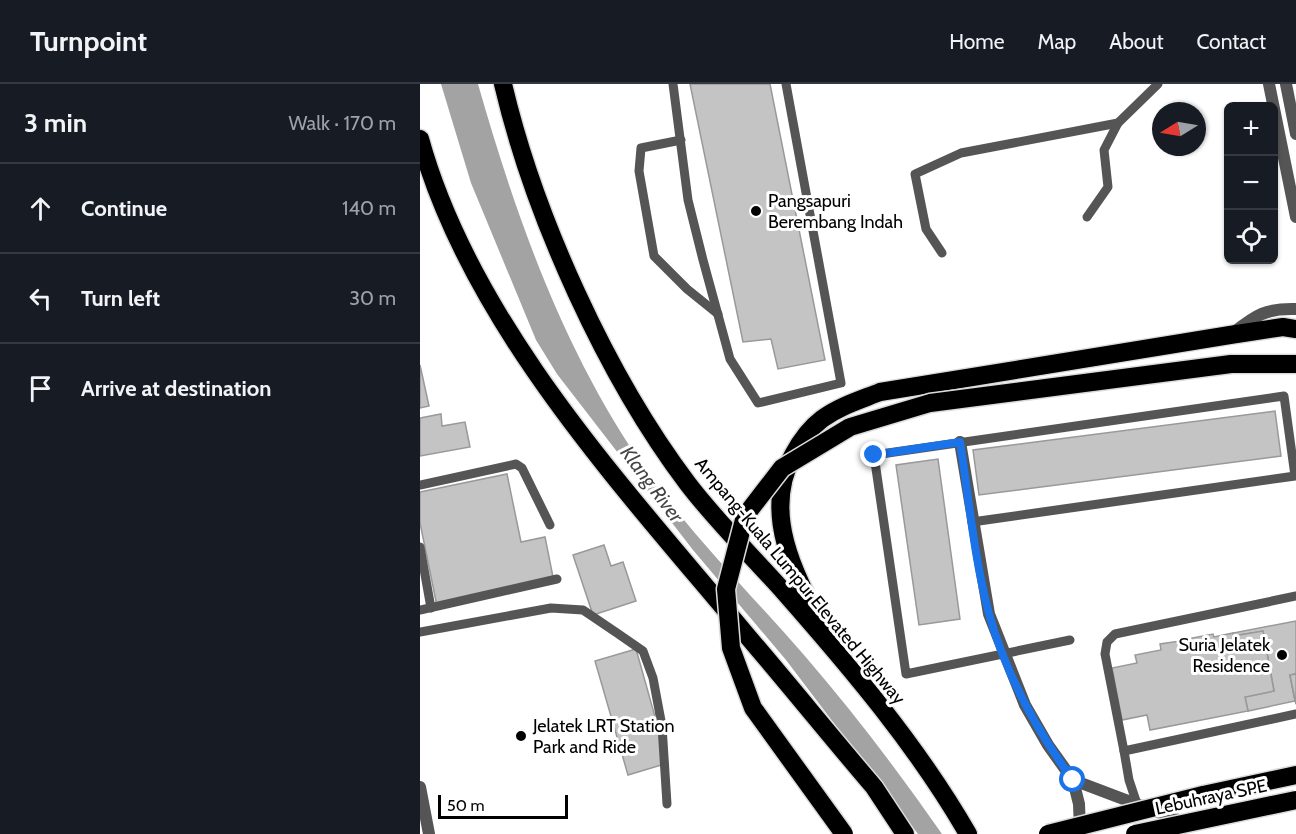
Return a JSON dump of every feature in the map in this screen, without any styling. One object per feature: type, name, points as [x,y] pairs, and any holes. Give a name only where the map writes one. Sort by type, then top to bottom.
[{"type":"highway","name":"Ampang-Kuala Lumpur Elevated Highway","points":[[503,84],[524,158],[567,270],[622,384],[689,485],[835,649],[881,708],[968,834]]},
{"type":"highway","points":[[420,139],[454,230],[490,300],[540,375],[618,483],[874,787],[905,834]]},
{"type":"highway","points":[[835,649],[801,585],[786,548],[780,519],[781,491],[787,466],[801,441],[820,420],[845,405],[880,392],[1230,335],[1283,327],[1296,329]]},
{"type":"highway","points":[[844,834],[753,708],[731,648],[726,589],[745,516],[782,468],[850,427],[930,403],[1231,364],[1296,364]]},
{"type":"highway","points":[[1048,834],[1296,775]]},
{"type":"highway","name":"Lebuhraya SPE","points":[[1135,834],[1296,800]]},
{"type":"street","points":[[1269,84],[1296,217]]},
{"type":"street","points":[[1286,84],[1296,134]]},
{"type":"street","points":[[1230,335],[1259,313],[1279,308],[1296,309]]},
{"type":"street","points":[[960,442],[989,614],[1025,705],[1048,745],[1073,780],[1079,804],[1080,834]]},
{"type":"street","points":[[1073,780],[1138,807],[1194,825]]},
{"type":"street","points":[[420,787],[426,827]]},
{"type":"lane","points":[[673,84],[688,200],[718,314],[730,359],[758,404],[841,383],[786,84]]},
{"type":"lane","points":[[1087,217],[1108,187],[1104,150],[1118,123],[1158,84]]},
{"type":"lane","points":[[942,253],[926,229],[915,174],[961,153],[1118,123]]},
{"type":"lane","points":[[681,140],[641,148],[639,171],[654,256],[687,289],[718,314]]},
{"type":"lane","points":[[972,522],[1295,476],[1284,396],[874,455],[906,674],[1070,640]]},
{"type":"lane","points":[[420,484],[516,464],[522,468],[550,525]]},
{"type":"lane","points":[[420,547],[431,608]]},
{"type":"lane","points":[[420,610],[556,579]]},
{"type":"lane","points":[[1138,807],[1129,780],[1105,654],[1107,642],[1115,634],[1296,596]]},
{"type":"lane","points":[[420,632],[551,608],[583,610],[626,639],[643,651],[653,678],[663,726],[667,804]]},
{"type":"lane","points":[[1124,751],[1296,714]]},
{"type":"water","name":"Klang River","points":[[441,84],[478,84],[509,186],[546,286],[592,382],[618,428],[648,473],[704,543],[840,699],[942,834],[918,834],[786,660],[693,550],[557,374],[536,340],[471,183]]},
{"type":"building","name":"Pangsapuri Berembang Indah","points":[[690,84],[770,84],[825,360],[778,369],[771,339],[743,342]]},
{"type":"building","points":[[420,365],[429,406],[420,408]]},
{"type":"building","points":[[1275,411],[1281,456],[979,495],[973,450]]},
{"type":"building","points":[[441,414],[442,426],[465,422],[470,447],[420,456],[420,418]]},
{"type":"building","points":[[938,459],[960,619],[919,625],[896,465]]},
{"type":"building","points":[[507,474],[521,542],[545,537],[554,582],[437,606],[420,523],[420,492]]},
{"type":"building","points":[[604,545],[611,566],[623,562],[636,601],[593,615],[573,555]]},
{"type":"building","name":"Suria Jelatek Residence","points":[[1296,621],[1296,674],[1290,675],[1295,701],[1248,711],[1245,697],[1274,691],[1263,631],[1233,636],[1233,633]]},
{"type":"building","points":[[1263,631],[1274,691],[1245,697],[1248,711],[1150,730],[1147,715],[1122,720],[1112,668],[1137,663],[1135,655],[1161,650],[1160,644],[1180,641],[1181,646],[1193,644],[1192,638],[1213,634],[1214,637],[1233,633],[1233,636]]},
{"type":"building","points":[[636,649],[668,763],[628,775],[595,661]]},
{"type":"building","points":[[1296,674],[1296,704],[1290,675]]},
{"type":"building","points":[[1296,674],[1296,704],[1290,675]]},
{"type":"building","points":[[1296,674],[1296,704],[1290,675]]},
{"type":"place","name":"Pangsapuri Berembang Indah","points":[[756,211]]},
{"type":"place","name":"Suria Jelatek Residence","points":[[1282,655]]},
{"type":"place","name":"Jelatek LRT Station Park and Ride","points":[[521,736]]},
{"type":"route","points":[[874,455],[960,442],[989,614],[1025,705],[1048,745],[1073,780]]}]
